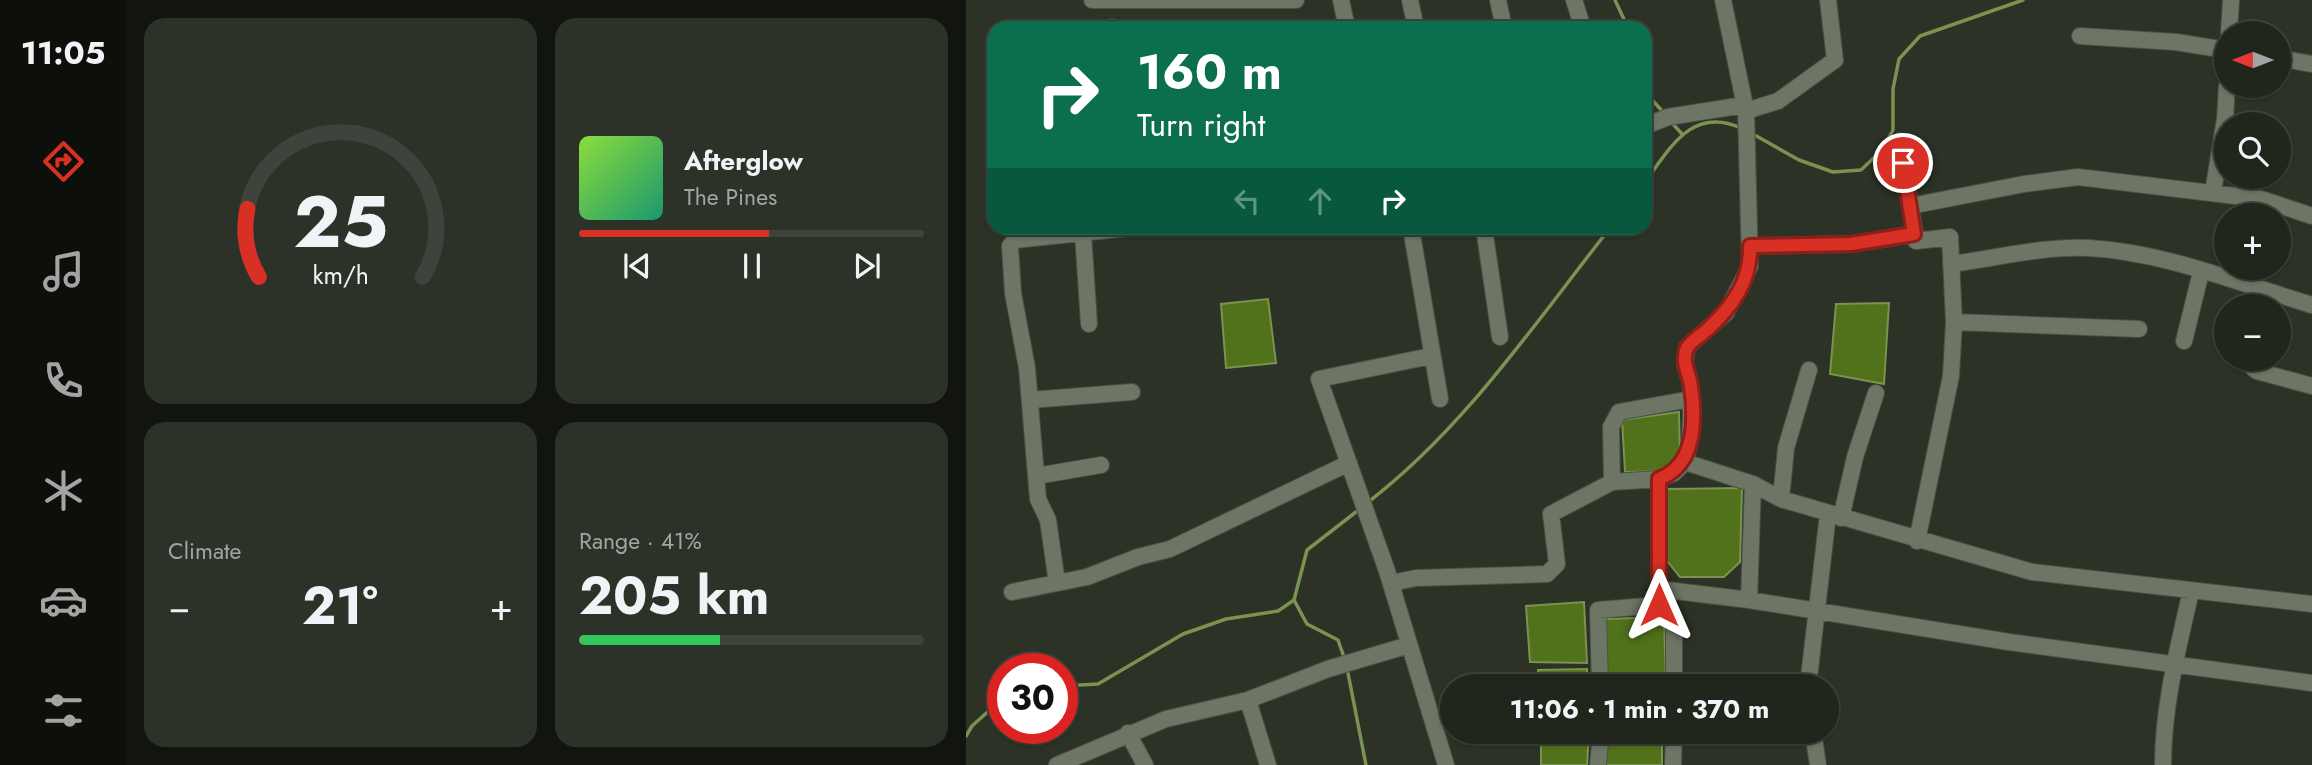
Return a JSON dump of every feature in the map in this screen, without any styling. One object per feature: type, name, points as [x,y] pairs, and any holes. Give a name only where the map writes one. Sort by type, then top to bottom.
[{"type":"street","points":[[1092,0],[1296,0]]},
{"type":"street","points":[[1341,0],[1346,21]]},
{"type":"street","points":[[1410,0],[1414,21]]},
{"type":"street","points":[[1498,0],[1502,21]]},
{"type":"street","points":[[1574,0],[1581,21]]},
{"type":"street","points":[[1391,583],[1416,578],[1547,574],[1557,564],[1551,514],[1612,482],[1659,479],[1674,473],[1685,461],[1690,442],[1691,399],[1685,364],[1687,347],[1726,313],[1747,274],[1750,246],[1745,108],[1723,0]]},
{"type":"street","points":[[1652,123],[1668,117],[1745,108],[1778,101],[1835,60],[1828,0]]},
{"type":"street","points":[[2230,21],[2231,0]]},
{"type":"street","points":[[2080,36],[2176,42],[2214,48]]},
{"type":"street","points":[[2291,60],[2312,64]]},
{"type":"street","points":[[2213,192],[2226,98]]},
{"type":"street","points":[[1900,141],[1916,242],[1950,237],[1954,322],[1951,376],[1917,541]]},
{"type":"street","points":[[1910,206],[2024,184],[2078,177],[2213,192],[2273,202],[2312,216]]},
{"type":"street","points":[[1750,246],[1851,244],[1914,234]]},
{"type":"street","points":[[1057,583],[1048,520],[1038,499],[1030,400],[1013,293],[1010,246],[1015,240],[1064,235]]},
{"type":"street","points":[[1083,235],[1088,324]]},
{"type":"street","points":[[1412,235],[1440,399]]},
{"type":"street","points":[[1485,235],[1500,337]]},
{"type":"street","points":[[1951,264],[2071,248],[2093,248],[2144,257],[2201,272],[2256,294]]},
{"type":"street","points":[[2184,341],[2201,272]]},
{"type":"street","points":[[2291,302],[2312,305]]},
{"type":"street","points":[[1954,322],[2140,330]]},
{"type":"street","points":[[1431,356],[1319,379],[1391,583],[1446,765]]},
{"type":"street","points":[[1781,499],[1786,448],[1809,370]]},
{"type":"street","points":[[2257,371],[2312,386]]},
{"type":"street","points":[[1030,400],[1132,391]]},
{"type":"street","points":[[1809,674],[1816,611],[1835,516],[1876,393]]},
{"type":"street","points":[[1612,482],[1611,427],[1619,412],[1691,399]]},
{"type":"street","points":[[1685,461],[1753,484],[1781,499],[1917,541],[2032,572],[2312,604]]},
{"type":"street","points":[[1012,593],[1057,583],[1170,550],[1349,463]]},
{"type":"street","points":[[1036,476],[1101,465]]},
{"type":"street","points":[[1659,479],[1659,597],[1674,622],[1674,674]]},
{"type":"street","points":[[1749,600],[1753,484]]},
{"type":"street","points":[[2163,765],[2163,739],[2175,664],[2191,591]]},
{"type":"street","points":[[1600,674],[1598,610],[1659,597],[1749,600],[2009,642],[2312,683]]},
{"type":"street","points":[[1057,765],[1166,719],[1248,700],[1328,669],[1409,645]]},
{"type":"street","points":[[1248,700],[1268,765]]},
{"type":"street","points":[[1128,733],[1145,765]]},
{"type":"street","points":[[1598,765],[1600,744]]},
{"type":"street","points":[[1673,765],[1674,744]]},
{"type":"street","points":[[1815,744],[1818,765]]},
{"type":"shaded area","points":[[1268,299],[1276,363],[1226,368],[1221,304]]},
{"type":"shaded area","points":[[1889,303],[1884,384],[1830,374],[1836,304]]},
{"type":"shaded area","points":[[1679,412],[1680,457],[1660,471],[1625,472],[1622,420]]},
{"type":"shaded area","points":[[1742,488],[1740,562],[1724,577],[1680,577],[1664,557],[1667,489]]},
{"type":"shaded area","points":[[1584,602],[1587,663],[1530,662],[1526,606]]},
{"type":"shaded area","points":[[1664,617],[1666,674],[1607,674],[1606,619]]},
{"type":"shaded area","points":[[1587,669],[1587,674],[1538,674],[1538,670]]},
{"type":"shaded area","points":[[1541,744],[1588,744],[1587,765],[1541,765]]},
{"type":"shaded area","points":[[1604,744],[1662,744],[1662,765],[1601,765]]},
{"type":"waterway","points":[[1615,0],[1625,21]]},
{"type":"waterway","points":[[1751,133],[1799,160],[1833,172],[1861,170],[1883,149],[1893,130],[1893,89],[1899,59],[1920,36],[2023,0]]},
{"type":"waterway","points":[[1652,98],[1665,114]]},
{"type":"waterway","points":[[1652,172],[1674,144],[1696,126],[1709,122],[1741,128]]},
{"type":"waterway","points":[[1672,123],[1683,135]]},
{"type":"waterway","points":[[1367,503],[1402,474],[1467,409],[1605,235]]},
{"type":"waterway","points":[[1078,685],[1098,684],[1183,634],[1226,619],[1278,611],[1294,600],[1307,550],[1361,508]]},
{"type":"waterway","points":[[1294,600],[1307,624],[1338,640],[1345,660]]},
{"type":"waterway","points":[[1347,668],[1366,765]]},
{"type":"waterway","points":[[966,736],[972,726],[987,712]]},
{"type":"route","points":[[1659,605],[1659,479],[1674,473],[1685,461],[1690,442],[1691,386],[1685,364],[1687,347],[1726,313],[1744,283],[1750,265],[1750,246],[1851,244],[1914,234],[1903,163]]}]
